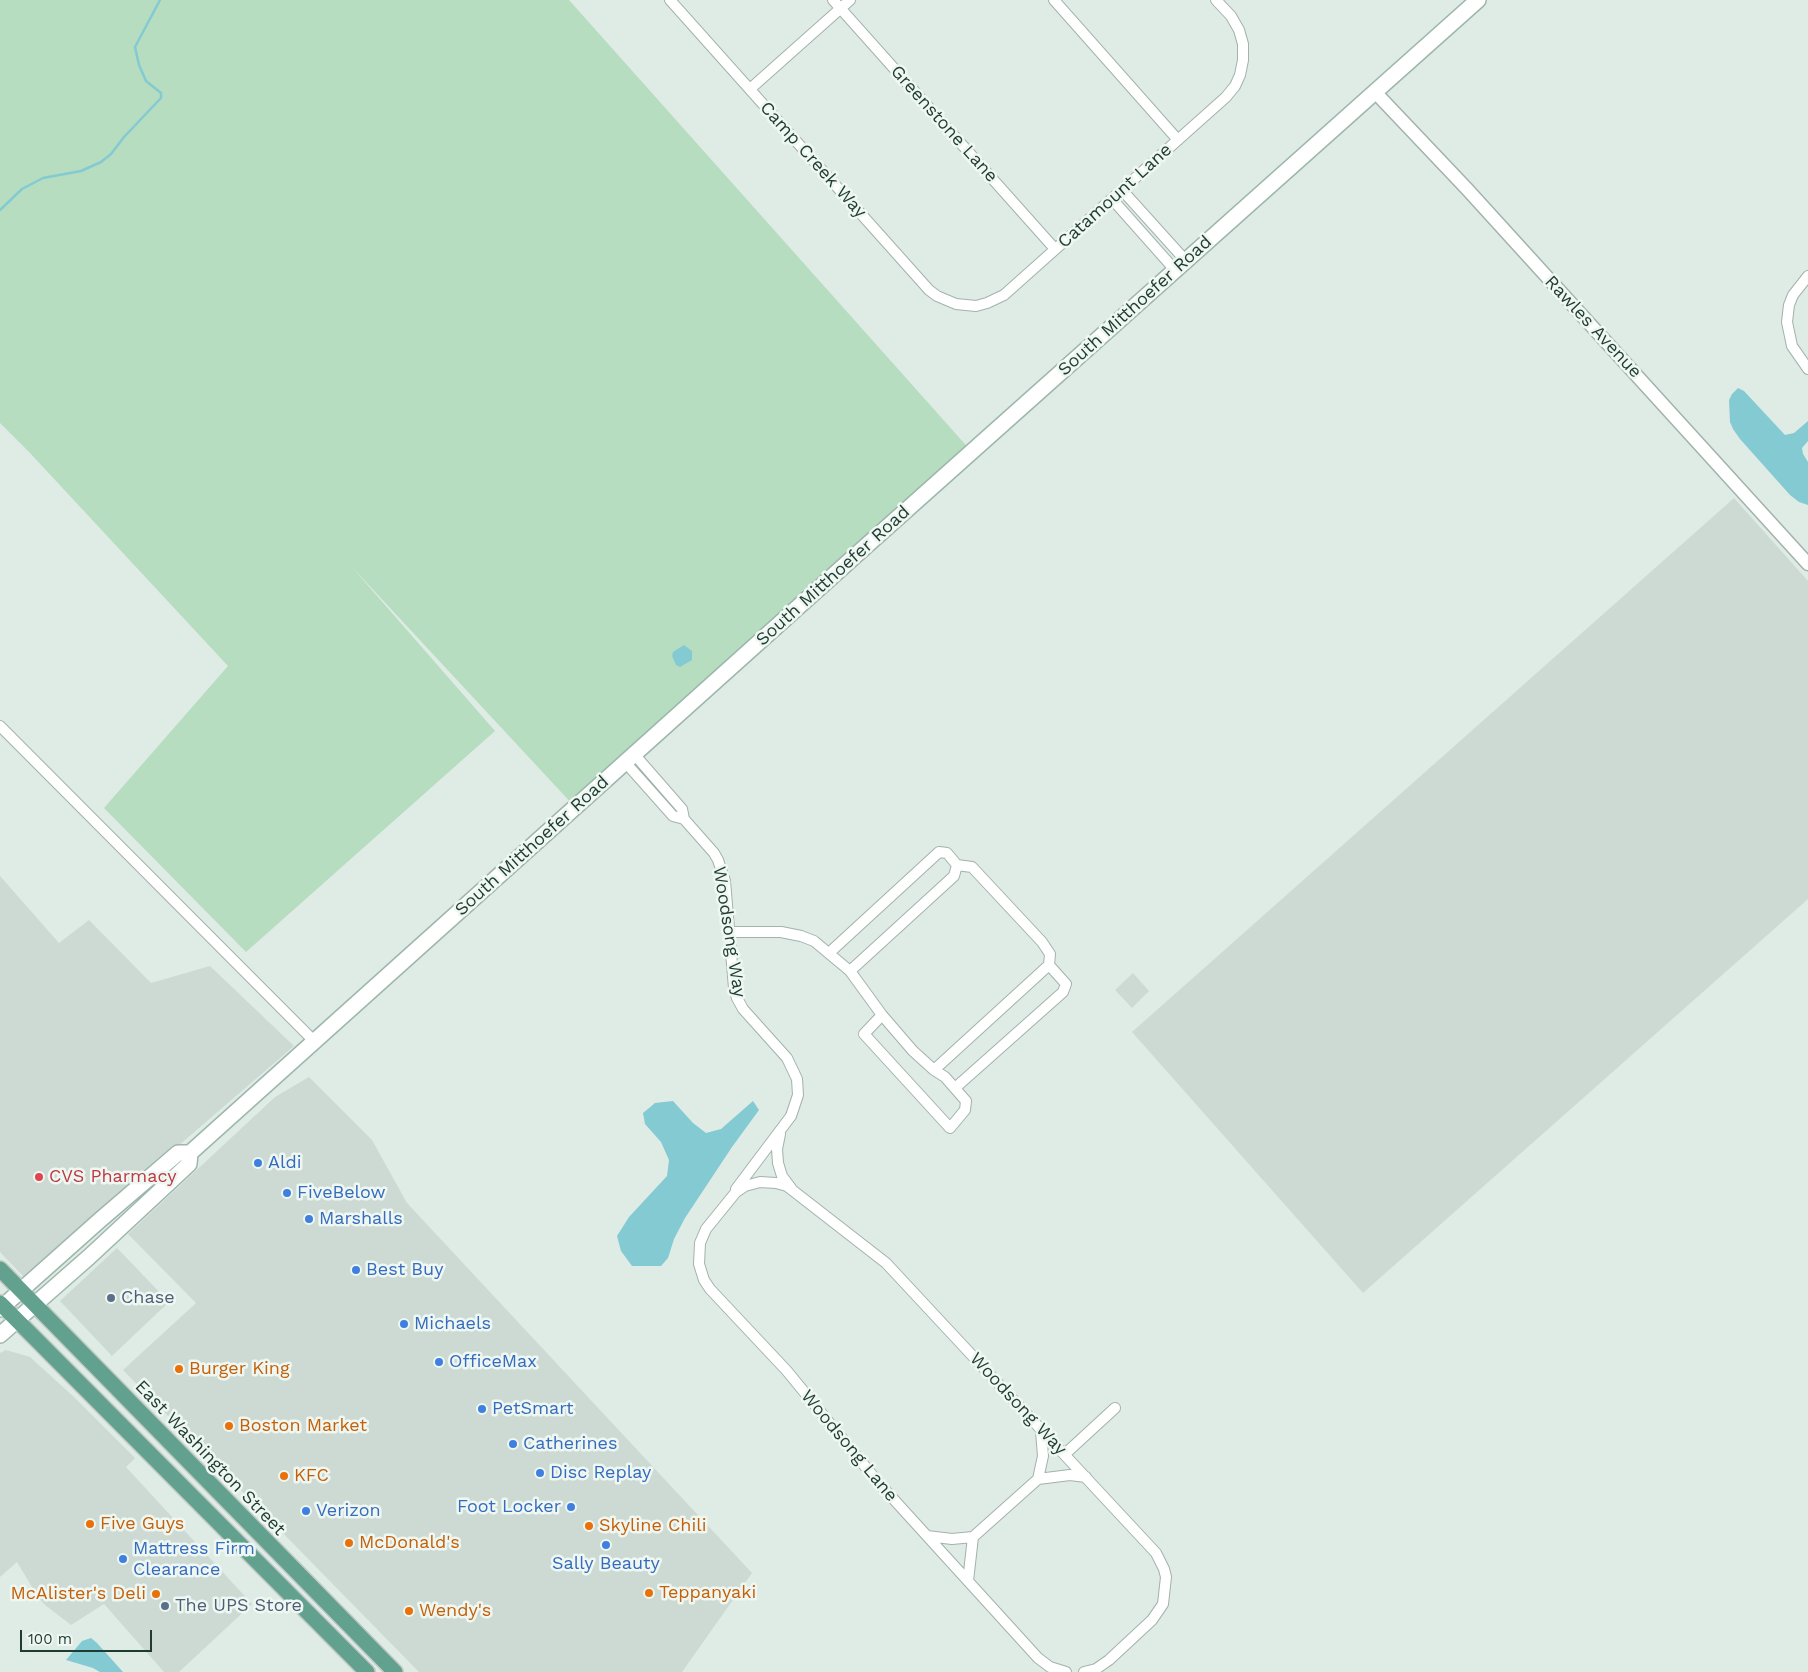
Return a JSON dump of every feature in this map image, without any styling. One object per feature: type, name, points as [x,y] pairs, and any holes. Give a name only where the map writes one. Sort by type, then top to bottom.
[{"type":"main road","name":"South Mitthoefer Road","points":[[26,1305],[79,1253],[105,1224],[109,1211],[178,1153],[190,1153],[1478,0]]},
{"type":"main road","name":"South Mitthoefer Road","points":[[26,1305],[189,1164],[190,1153]]},
{"type":"main road","name":"East Washington Street","points":[[0,1269],[26,1305],[207,1479],[268,1544],[395,1672]]},
{"type":"main road","name":"East Washington Street","points":[[1,1306],[26,1305]]},
{"type":"main road","name":"East Washington Street","points":[[26,1305],[29,1332],[367,1672]]},
{"type":"main road","points":[[1,1306],[26,1305]]},
{"type":"main road","points":[[0,1335],[26,1305]]},
{"type":"street","name":"Camp Creek Way","points":[[670,0],[929,290],[945,300],[965,306]]},
{"type":"street","name":"Greenstone Lane","points":[[833,0],[1055,249]]},
{"type":"street","points":[[750,89],[850,0]]},
{"type":"street","points":[[1054,0],[1178,140]]},
{"type":"street","name":"Catamount Lane","points":[[965,306],[987,303],[1004,295],[1226,97],[1240,75],[1243,60],[1243,44],[1239,30],[1231,16],[1216,0]]},
{"type":"street","name":"Rawles Avenue","points":[[1375,92],[1467,189],[1808,564]]},
{"type":"street","points":[[1122,190],[1181,266]]},
{"type":"street","points":[[1112,199],[1181,266]]},
{"type":"street","points":[[1808,276],[1793,295],[1787,317],[1787,328],[1792,346],[1808,369]]},
{"type":"street","points":[[0,726],[314,1041]]},
{"type":"street","name":"Woodsong Way","points":[[630,758],[673,816],[684,819],[714,853],[722,868],[730,932],[734,988],[737,1000],[788,1058],[796,1076],[798,1095],[793,1111],[783,1126],[777,1150],[782,1176],[794,1190],[886,1263],[1156,1553],[1164,1569],[1166,1577],[1164,1604],[1152,1620],[1104,1664],[1096,1669],[1084,1672]]},
{"type":"street","points":[[829,953],[939,852],[947,853],[957,865],[972,867],[1042,942],[1050,954],[1049,965],[934,1070]]},
{"type":"street","points":[[850,971],[954,876],[957,865]]},
{"type":"street","points":[[730,932],[781,932],[801,936],[814,942],[850,971],[882,1015],[913,1050],[934,1070],[945,1077],[966,1101],[965,1110],[950,1128],[864,1034],[882,1015]]},
{"type":"street","points":[[955,1088],[1063,992],[1066,984],[1049,965]]},
{"type":"street","name":"Woodsong Lane","points":[[783,1126],[706,1229],[702,1238],[698,1259],[704,1280],[710,1289],[787,1371],[877,1481],[968,1582],[1044,1663],[1057,1670],[1066,1672]]},
{"type":"street","name":"Woodsong Lane","points":[[731,1196],[745,1186],[760,1182],[776,1182],[794,1190]]},
{"type":"street","points":[[1065,1454],[1115,1408]]},
{"type":"street","points":[[1038,1479],[1044,1443],[1041,1431]]},
{"type":"street","points":[[927,1536],[952,1539],[973,1538],[1038,1479],[1064,1475],[1086,1477]]},
{"type":"street","points":[[968,1582],[973,1538]]},
{"type":"shaded area","points":[[1734,498],[1808,581],[1808,899],[1363,1293],[1132,1032]]},
{"type":"shaded area","points":[[0,876],[59,943],[89,920],[151,983],[210,966],[294,1046],[170,1153],[91,1217],[24,1277],[0,1252]]},
{"type":"shaded area","points":[[1133,973],[1149,991],[1132,1008],[1115,990]]},
{"type":"shaded area","points":[[309,1077],[372,1140],[407,1203],[752,1573],[682,1672],[419,1672],[123,1370],[196,1303],[128,1234],[275,1097]]},
{"type":"shaded area","points":[[117,1248],[169,1302],[112,1356],[60,1301]]},
{"type":"shaded area","points":[[6,1350],[30,1357],[74,1397],[135,1458],[126,1467],[252,1604],[179,1672],[164,1672],[104,1604],[71,1625],[45,1605],[38,1597],[17,1562],[0,1577],[0,1353]]},
{"type":"green space","points":[[0,0],[569,0],[972,452],[575,807],[351,566],[495,731],[246,952],[104,808],[228,666],[0,423]]},
{"type":"water","points":[[1738,388],[1744,391],[1785,435],[1794,433],[1808,421],[1808,441],[1802,448],[1808,462],[1808,505],[1799,502],[1790,495],[1733,429],[1730,422],[1729,400]]},
{"type":"water","points":[[684,645],[692,651],[692,660],[680,667],[676,665],[672,656],[673,652]]},
{"type":"water","points":[[673,1101],[693,1123],[706,1133],[721,1129],[753,1101],[759,1110],[685,1218],[674,1239],[668,1258],[661,1266],[632,1266],[621,1251],[617,1236],[629,1217],[667,1176],[669,1160],[661,1142],[645,1124],[643,1113],[655,1103]]},
{"type":"water","points":[[91,1638],[123,1672],[100,1672],[66,1660],[82,1641]]},
{"type":"waterway","points":[[0,210],[22,189],[43,178],[81,171],[101,162],[111,154],[124,137],[161,98],[161,93],[146,81],[139,65],[135,47],[160,0]]},
{"type":"place","name":"Aldi","points":[[258,1163]]},
{"type":"place","name":"CVS Pharmacy","points":[[39,1177]]},
{"type":"place","name":"FiveBelow","points":[[287,1193]]},
{"type":"place","name":"Marshalls","points":[[309,1219]]},
{"type":"place","name":"Best Buy","points":[[356,1270]]},
{"type":"place","name":"Chase","points":[[111,1298]]},
{"type":"place","name":"Michaels","points":[[404,1324]]},
{"type":"place","name":"OfficeMax","points":[[439,1362]]},
{"type":"place","name":"Burger King","points":[[179,1369]]},
{"type":"place","name":"PetSmart","points":[[482,1409]]},
{"type":"place","name":"Boston Market","points":[[229,1426]]},
{"type":"place","name":"Catherines","points":[[513,1444]]},
{"type":"place","name":"Disc Replay","points":[[540,1473]]},
{"type":"place","name":"KFC","points":[[284,1476]]},
{"type":"place","name":"Foot Locker","points":[[571,1507]]},
{"type":"place","name":"Verizon","points":[[306,1511]]},
{"type":"place","name":"Five Guys","points":[[90,1524]]},
{"type":"place","name":"Skyline Chili","points":[[589,1526]]},
{"type":"place","name":"McDonald's","points":[[349,1543]]},
{"type":"place","name":"Sally Beauty","points":[[606,1545]]},
{"type":"place","name":"Mattress Firm Clearance","points":[[123,1559]]},
{"type":"place","name":"Teppanyaki","points":[[649,1593]]},
{"type":"place","name":"McAlister's Deli","points":[[156,1594]]},
{"type":"place","name":"The UPS Store","points":[[165,1606]]},
{"type":"place","name":"Wendy's","points":[[409,1611]]}]
